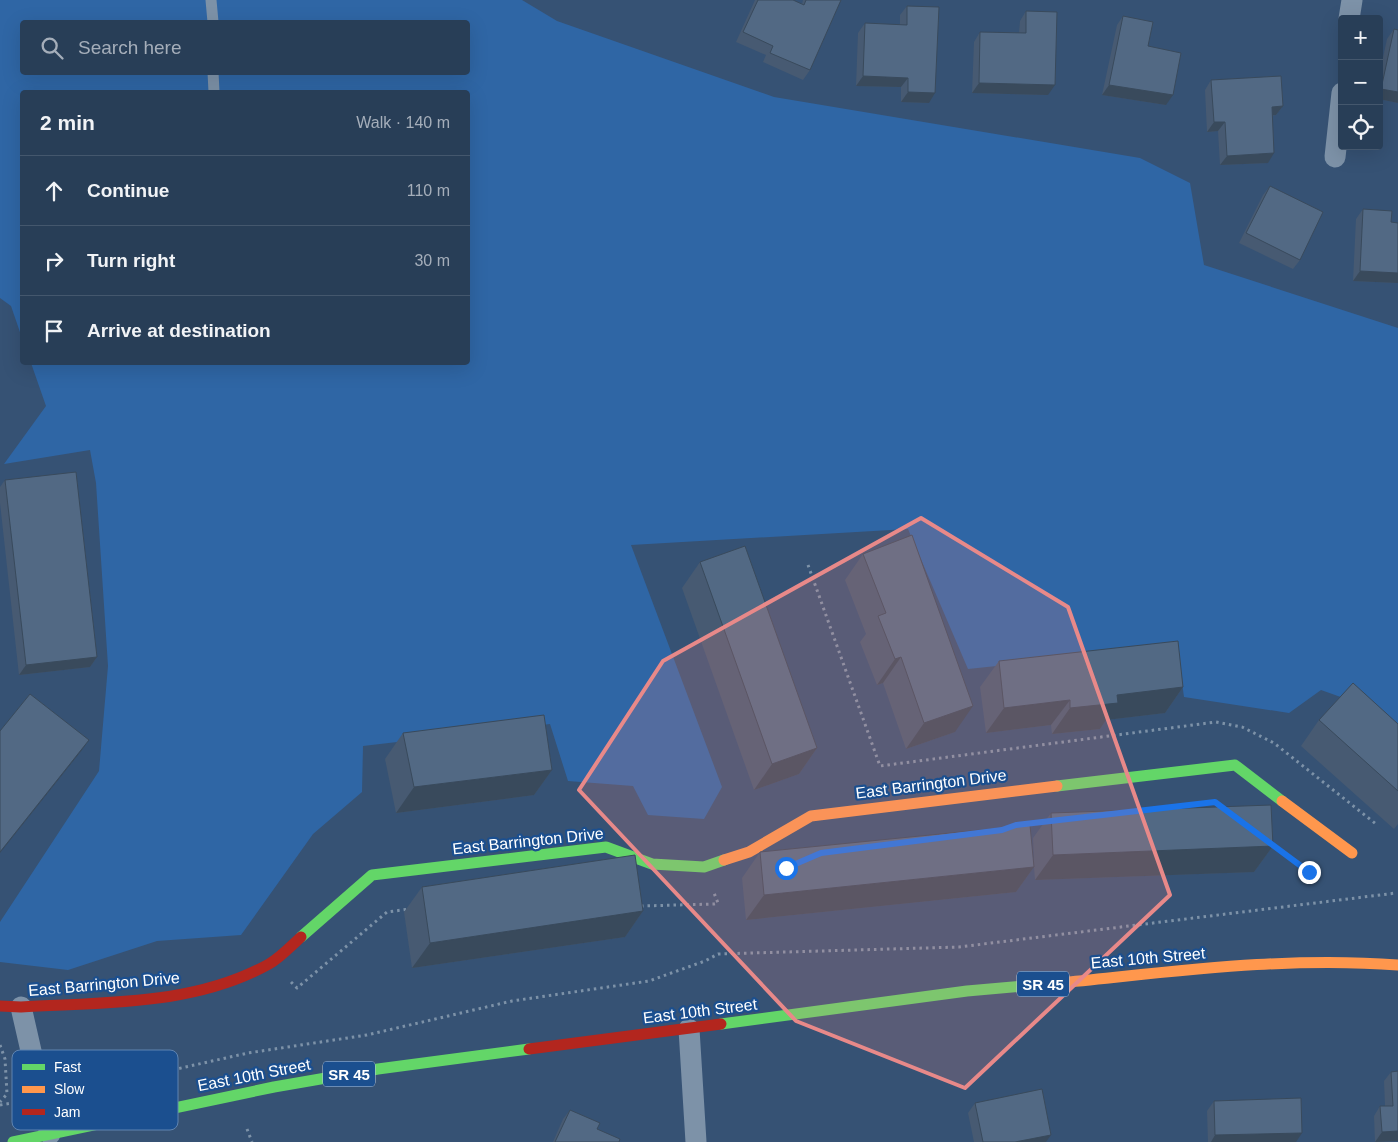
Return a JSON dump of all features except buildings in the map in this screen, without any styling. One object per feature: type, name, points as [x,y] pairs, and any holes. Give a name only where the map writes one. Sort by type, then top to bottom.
[{"type":"street","points":[[1350,15],[1352,0]]},
{"type":"street","points":[[1335,157],[1341,105]]},
{"type":"street","name":"East Barrington Drive","points":[[0,1006],[21,1007],[147,1000],[209,989],[270,964],[372,875],[606,846],[652,864],[704,867],[749,852],[811,816],[1225,766],[1235,765],[1352,853]]},
{"type":"street","name":"East 10th Street","points":[[178,1107],[274,1087],[369,1071],[967,991],[1285,962],[1362,962],[1398,965]]},
{"type":"street","points":[[21,1007],[30,1050]]},
{"type":"street","points":[[689,1028],[696,1142]]},
{"type":"street","points":[[49,1130],[50,1134]]},
{"type":"street","name":"East 10th Street","points":[[13,1142],[69,1130]]},
{"type":"lane","points":[[211,0],[212,20]]},
{"type":"lane","points":[[213,75],[214,90]]},
{"type":"path","points":[[808,565],[880,766],[1216,722],[1242,727],[1274,743],[1376,824]]},
{"type":"path","points":[[1140,810],[1215,802],[1231,813]]},
{"type":"path","points":[[1002,830],[1016,825],[1054,820]]},
{"type":"path","points":[[1262,837],[1309,872]]},
{"type":"path","points":[[635,907],[718,903],[713,891]]},
{"type":"path","points":[[178,1069],[248,1053],[367,1035],[512,1001],[649,981],[705,961],[718,954],[959,947],[1396,893]]},
{"type":"path","points":[[286,976],[297,988],[388,912],[416,908]]},
{"type":"path","points":[[0,1045],[5,1059],[8,1094],[0,1104]]},
{"type":"path","points":[[247,1129],[252,1142]]},
{"type":"highlighted area","points":[[921,518],[1068,607],[1170,895],[965,1088],[796,1021],[579,790],[663,661]]},
{"type":"shaded area","points":[[0,0],[522,0],[557,21],[774,97],[1140,158],[1190,183],[1204,265],[1398,328],[1398,750],[1352,701],[1321,690],[1289,713],[1184,697],[1177,647],[968,669],[908,529],[631,545],[722,787],[704,819],[648,815],[633,786],[568,781],[550,724],[363,746],[362,792],[313,834],[241,935],[157,941],[68,970],[0,962],[0,922],[99,771],[108,666],[96,483],[90,450],[4,464],[46,406],[32,365],[470,365],[470,90],[20,90],[20,332],[11,306],[0,298]]},
{"type":"traffic: fast","points":[[1057,786],[1235,765],[1282,801]]},
{"type":"traffic: fast","points":[[301,937],[372,875],[606,847],[652,864],[704,867],[724,860]]},
{"type":"traffic: fast","points":[[721,1024],[967,991],[1059,983]]},
{"type":"traffic: fast","points":[[178,1107],[274,1087],[378,1069],[529,1049]]},
{"type":"traffic: fast","points":[[13,1142],[70,1130]]},
{"type":"traffic: slow","points":[[724,860],[749,852],[811,816],[1057,786]]},
{"type":"traffic: slow","points":[[1282,801],[1352,853]]},
{"type":"traffic: slow","points":[[1059,983],[1228,966],[1313,962],[1398,965]]},
{"type":"traffic: jam","points":[[0,1006],[21,1007],[116,1002],[179,995],[210,988],[240,978],[269,964],[301,937]]},
{"type":"traffic: jam","points":[[529,1049],[721,1024]]},
{"type":"route","points":[[786,868],[821,853],[1002,830],[1016,825],[1215,802],[1309,872]]}]
